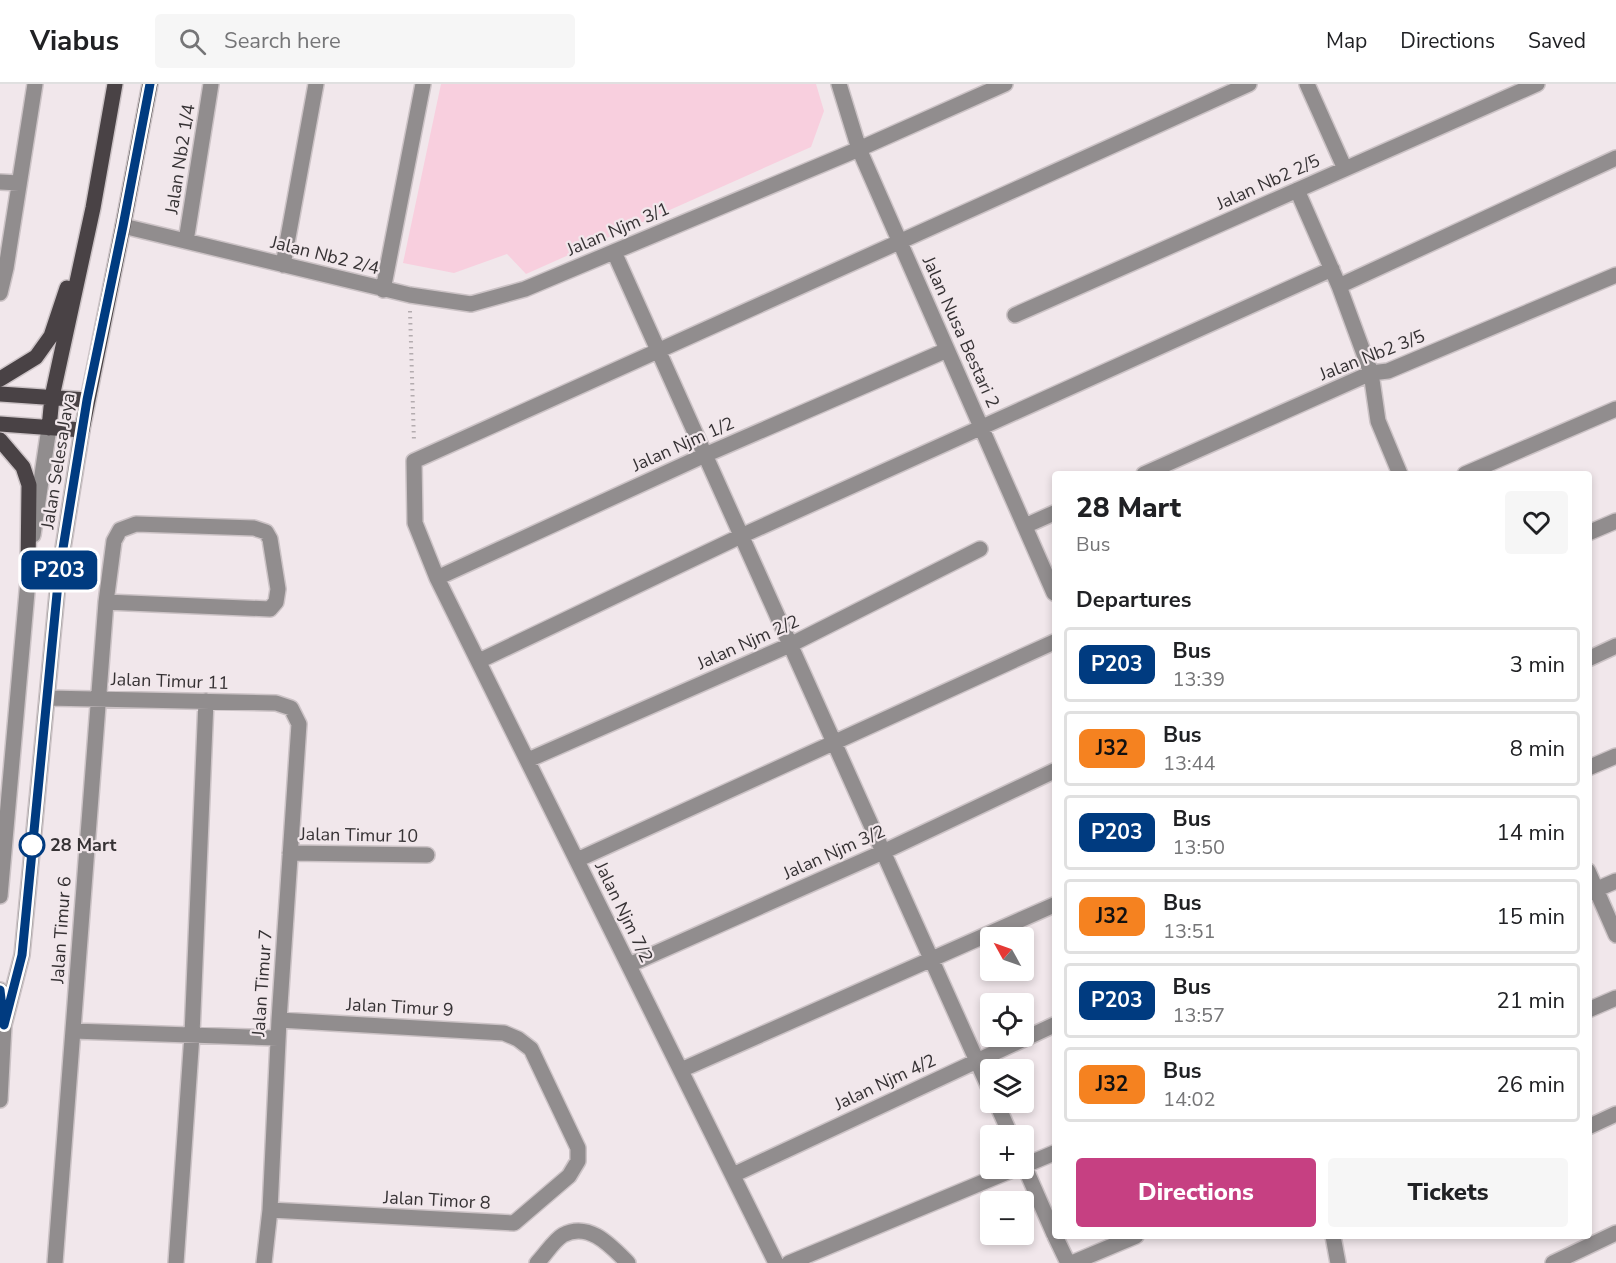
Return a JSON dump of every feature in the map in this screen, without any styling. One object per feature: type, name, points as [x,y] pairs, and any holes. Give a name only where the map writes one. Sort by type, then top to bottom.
[{"type":"main road","name":"Jalan Selesa Jaya","points":[[49,428],[52,398],[93,208],[115,84]]},
{"type":"main road","name":"Jalan Selesa Jaya","points":[[81,430],[150,84]]},
{"type":"main road","points":[[0,380],[36,357],[51,336],[93,208]]},
{"type":"main road","points":[[0,394],[87,400]]},
{"type":"main road","points":[[0,424],[81,430]]},
{"type":"main road","points":[[0,440],[23,467],[28,485],[28,570]]},
{"type":"street","points":[[0,293],[35,84]]},
{"type":"street","name":"Jalan Nb2 1/4","points":[[186,241],[211,84]]},
{"type":"street","points":[[284,265],[316,84]]},
{"type":"street","name":"Jalan Nb2 2/4","points":[[123,226],[383,290],[423,84]]},
{"type":"street","name":"Jalan Nusa Bestari 2","points":[[839,84],[859,149],[1052,588]]},
{"type":"street","name":"Jalan Njm 3/1","points":[[383,290],[471,304],[525,289],[859,149],[1005,84]]},
{"type":"street","points":[[414,460],[1249,84]]},
{"type":"street","points":[[1307,84],[1345,169]]},
{"type":"street","name":"Jalan Nb2 2/5","points":[[1015,315],[1537,84]]},
{"type":"street","points":[[1339,286],[1616,158]]},
{"type":"street","points":[[0,182],[19,183]]},
{"type":"street","points":[[1297,190],[1339,286],[1371,373],[1378,421],[1399,471]]},
{"type":"street","points":[[614,252],[980,1068]]},
{"type":"street","points":[[478,661],[741,536],[1332,269]]},
{"type":"street","name":"Jalan Nb2 3/5","points":[[1151,471],[1371,373],[1388,371],[1616,275]]},
{"type":"street","name":"Jalan Njm 1/2","points":[[437,578],[705,455],[947,350]]},
{"type":"street","points":[[1472,471],[1616,409]]},
{"type":"street","name":"Jalan Selesa Jaya","points":[[0,896],[28,570],[49,428]]},
{"type":"street","name":"Jalan Selesa Jaya","points":[[0,1100],[4,1025],[22,955],[59,573],[81,430]]},
{"type":"street","name":"Jalan Njm 7/2","points":[[414,460],[416,523],[437,578],[776,1263]]},
{"type":"street","points":[[1025,526],[1052,514]]},
{"type":"street","points":[[1592,531],[1616,521]]},
{"type":"street","name":"Jalan Timur 6","points":[[55,1263],[98,698],[106,602],[114,541],[120,530],[136,524],[254,528],[266,532],[270,539],[278,589],[276,602],[270,609],[106,602]]},
{"type":"street","name":"Jalan Njm 2/2","points":[[528,760],[790,645],[980,549]]},
{"type":"street","points":[[577,860],[1052,643]]},
{"type":"street","points":[[1592,657],[1616,646]]},
{"type":"street","name":"Jalan Timur 11","points":[[47,698],[206,701],[276,704],[291,708]]},
{"type":"street","points":[[176,1263],[192,1035],[206,701]]},
{"type":"street","name":"Jalan Timur 7","points":[[264,1263],[270,1210],[279,1020],[299,724],[291,708]]},
{"type":"street","points":[[1592,766],[1616,756]]},
{"type":"street","name":"Jalan Njm 3/2","points":[[629,965],[883,852],[1052,772]]},
{"type":"street","name":"Jalan Timur 10","points":[[290,853],[427,855]]},
{"type":"street","points":[[1616,881],[1592,891],[1616,935]]},
{"type":"street","points":[[681,1070],[1052,906]]},
{"type":"street","name":"Jalan Selesa Jaya","points":[[0,990],[4,1025]]},
{"type":"street","points":[[1592,1008],[1616,998]]},
{"type":"street","name":"Jalan Timur 9","points":[[279,1020],[504,1033],[518,1039],[531,1049],[578,1148],[578,1161]]},
{"type":"street","name":"Jalan Njm 4/2","points":[[733,1175],[1052,1026]]},
{"type":"street","points":[[73,1030],[278,1038]]},
{"type":"street","points":[[1592,1125],[1616,1114]]},
{"type":"street","points":[[1034,1161],[1052,1154]]},
{"type":"street","name":"Jalan Timor 8","points":[[270,1210],[514,1223],[569,1176],[578,1161]]},
{"type":"street","points":[[789,1263],[991,1179]]},
{"type":"street","points":[[1028,1179],[1052,1229]]},
{"type":"street","points":[[537,1263],[562,1235],[580,1229],[599,1237],[628,1263]]},
{"type":"street","points":[[1553,1263],[1616,1233]]},
{"type":"street","points":[[1057,1239],[1070,1263],[1129,1239]]},
{"type":"street","points":[[1338,1239],[1338,1263]]},
{"type":"path","points":[[410,295],[414,460]]},
{"type":"shaded area","points":[[441,84],[816,84],[824,111],[811,147],[526,274],[507,254],[454,273],[403,263]]},
{"type":"bus line","name":"P203","points":[[0,990],[4,1025],[22,955],[59,573],[87,400],[150,84]]},
{"type":"place","name":"28 Mart","points":[[32,845]]}]
